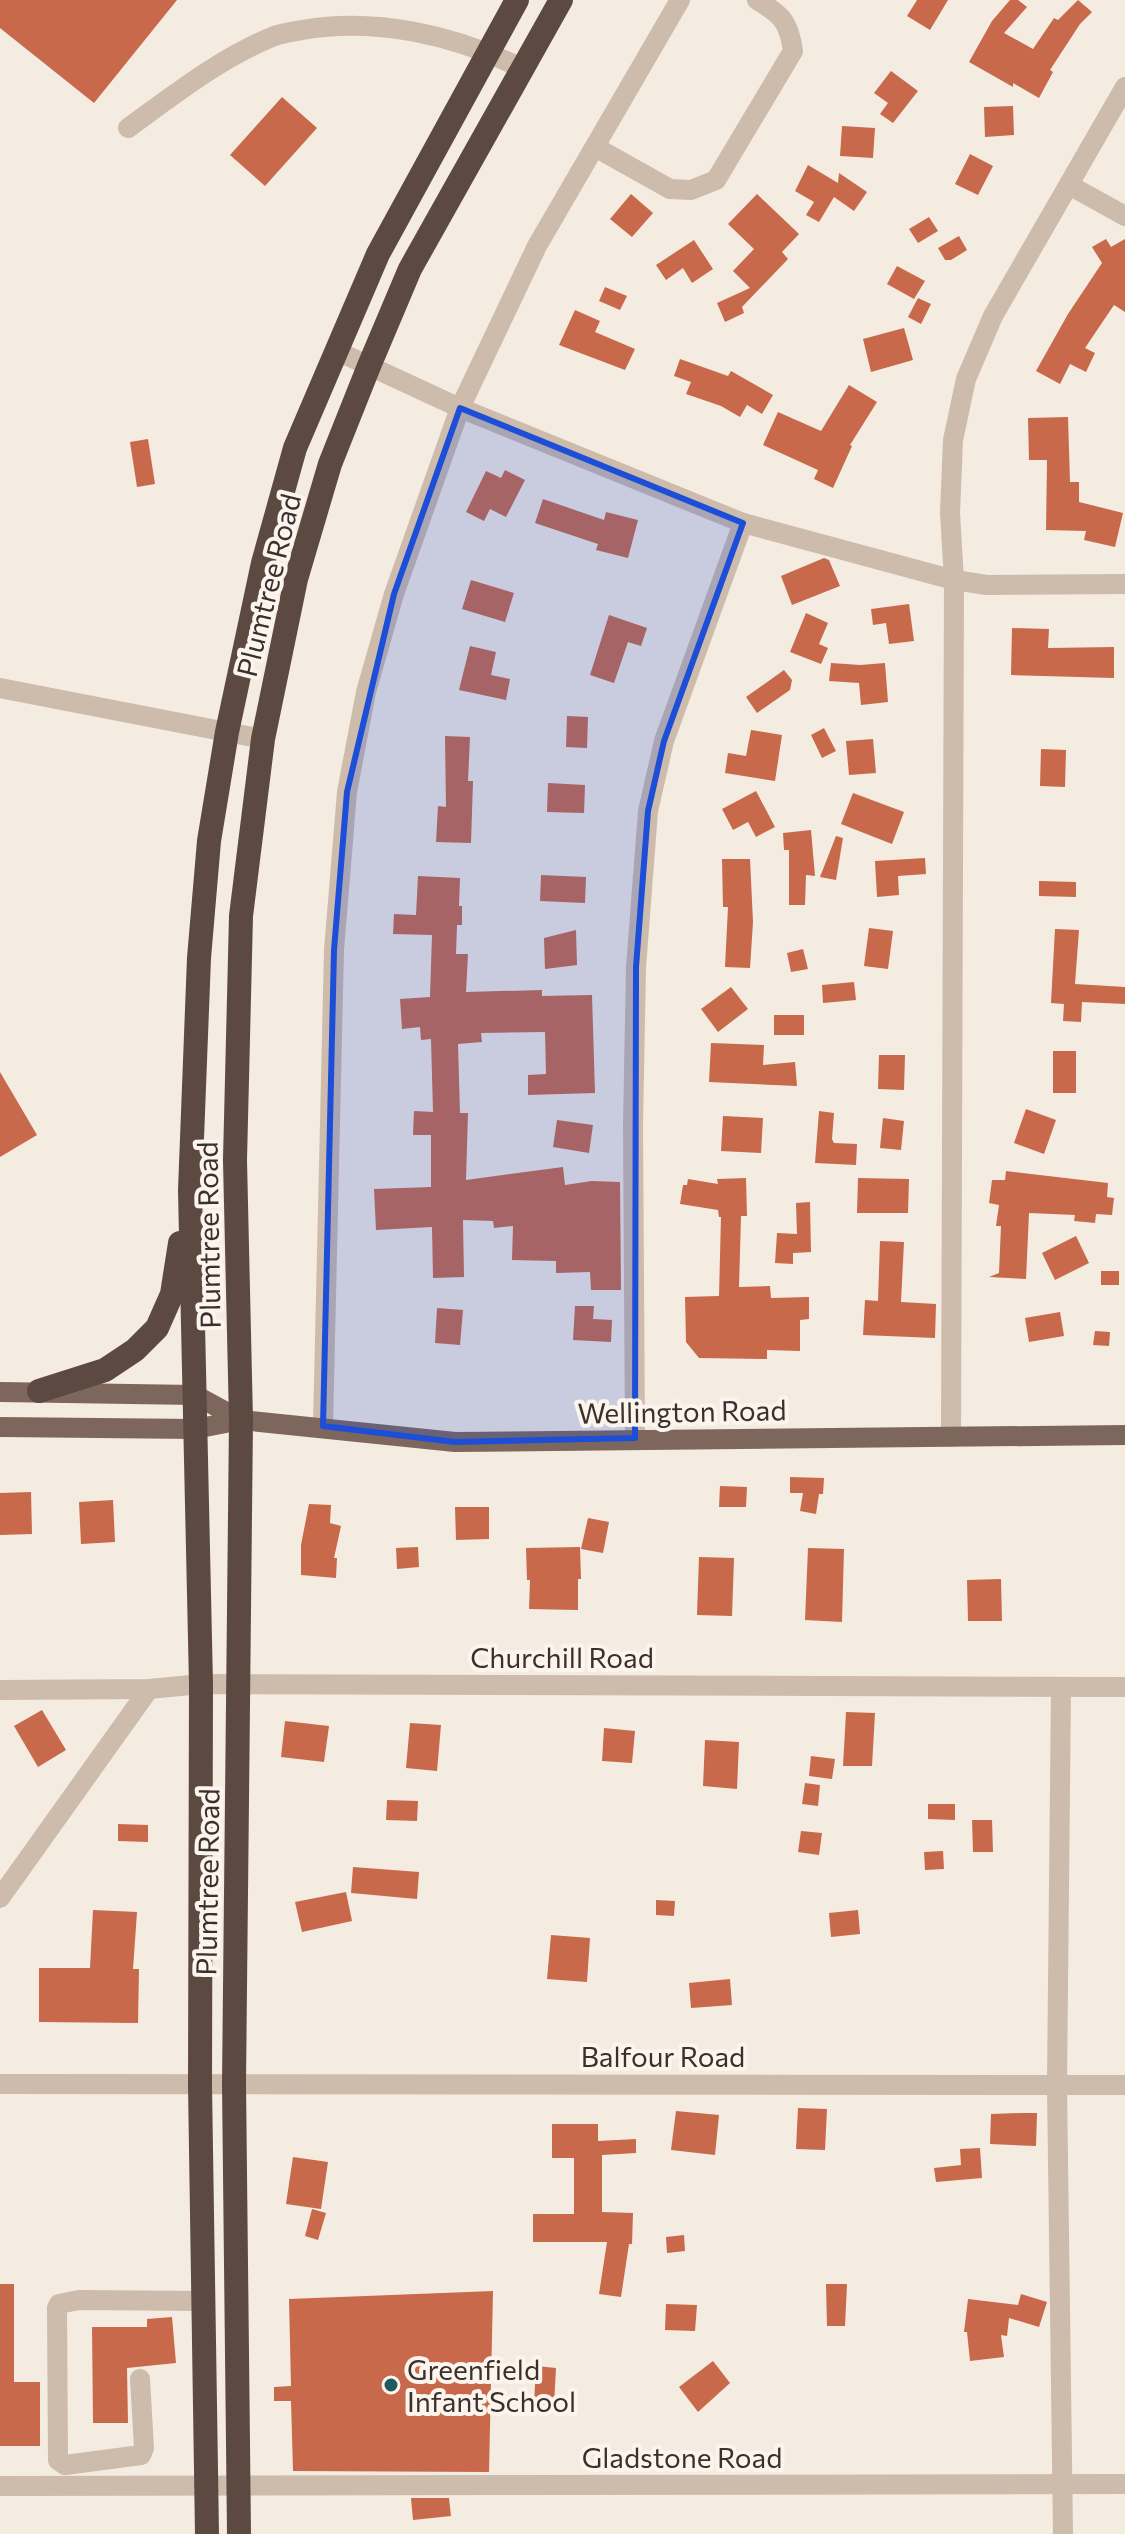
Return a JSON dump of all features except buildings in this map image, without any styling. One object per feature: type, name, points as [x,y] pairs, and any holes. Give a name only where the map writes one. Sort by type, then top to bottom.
[{"type":"highway","name":"Plumtree Road","points":[[207,2534],[200,2085],[201,1684],[190,1190],[199,958],[209,841],[227,732],[263,563],[295,448],[378,254],[517,0]]},
{"type":"highway","name":"Plumtree Road","points":[[239,2534],[234,2083],[241,1420],[235,1160],[241,916],[263,739],[296,579],[330,464],[369,366],[410,269],[561,0]]},
{"type":"highway","points":[[39,1391],[105,1370],[135,1350],[157,1328],[172,1294],[190,1190]]},
{"type":"main road","points":[[0,1392],[195,1395],[241,1420]]},
{"type":"main road","name":"Wellington Road","points":[[241,1420],[323,1426],[455,1442],[1125,1435]]},
{"type":"main road","points":[[0,1427],[195,1429],[241,1420]]},
{"type":"street","points":[[323,1426],[334,950],[347,792],[366,692],[394,594],[460,408],[537,246],[680,0]]},
{"type":"street","points":[[595,147],[670,189],[691,190],[716,180],[793,51],[791,33],[779,13],[757,0]]},
{"type":"street","points":[[128,128],[207,71],[275,35],[335,24],[392,28],[488,52],[521,68]]},
{"type":"street","points":[[951,1437],[954,580],[950,513],[953,440],[966,379],[993,316],[1125,87]]},
{"type":"street","points":[[1069,185],[1125,216]]},
{"type":"street","points":[[337,351],[460,408],[743,523],[954,580],[987,585],[1125,584]]},
{"type":"street","points":[[635,1438],[633,1125],[636,983],[648,811],[664,741],[743,523]]},
{"type":"street","points":[[0,688],[263,739]]},
{"type":"street","name":"Churchill Road","points":[[0,1690],[149,1689],[201,1684],[1125,1687]]},
{"type":"street","points":[[1061,1687],[1057,2085],[1063,2534]]},
{"type":"street","points":[[0,1898],[149,1689]]},
{"type":"street","name":"Balfour Road","points":[[0,2084],[1125,2085]]},
{"type":"street","points":[[140,2379],[144,2448],[141,2455],[65,2465],[58,2460],[59,2304],[79,2300],[203,2301]]},
{"type":"street","name":"Gladstone Road","points":[[0,2486],[1125,2484]]},
{"type":"highlighted area","points":[[460,408],[743,523],[664,741],[648,811],[636,967],[635,1438],[455,1442],[323,1426],[334,950],[347,792],[394,594]]},
{"type":"place","name":"Greenfield Infant School","points":[[391,2385]]}]
